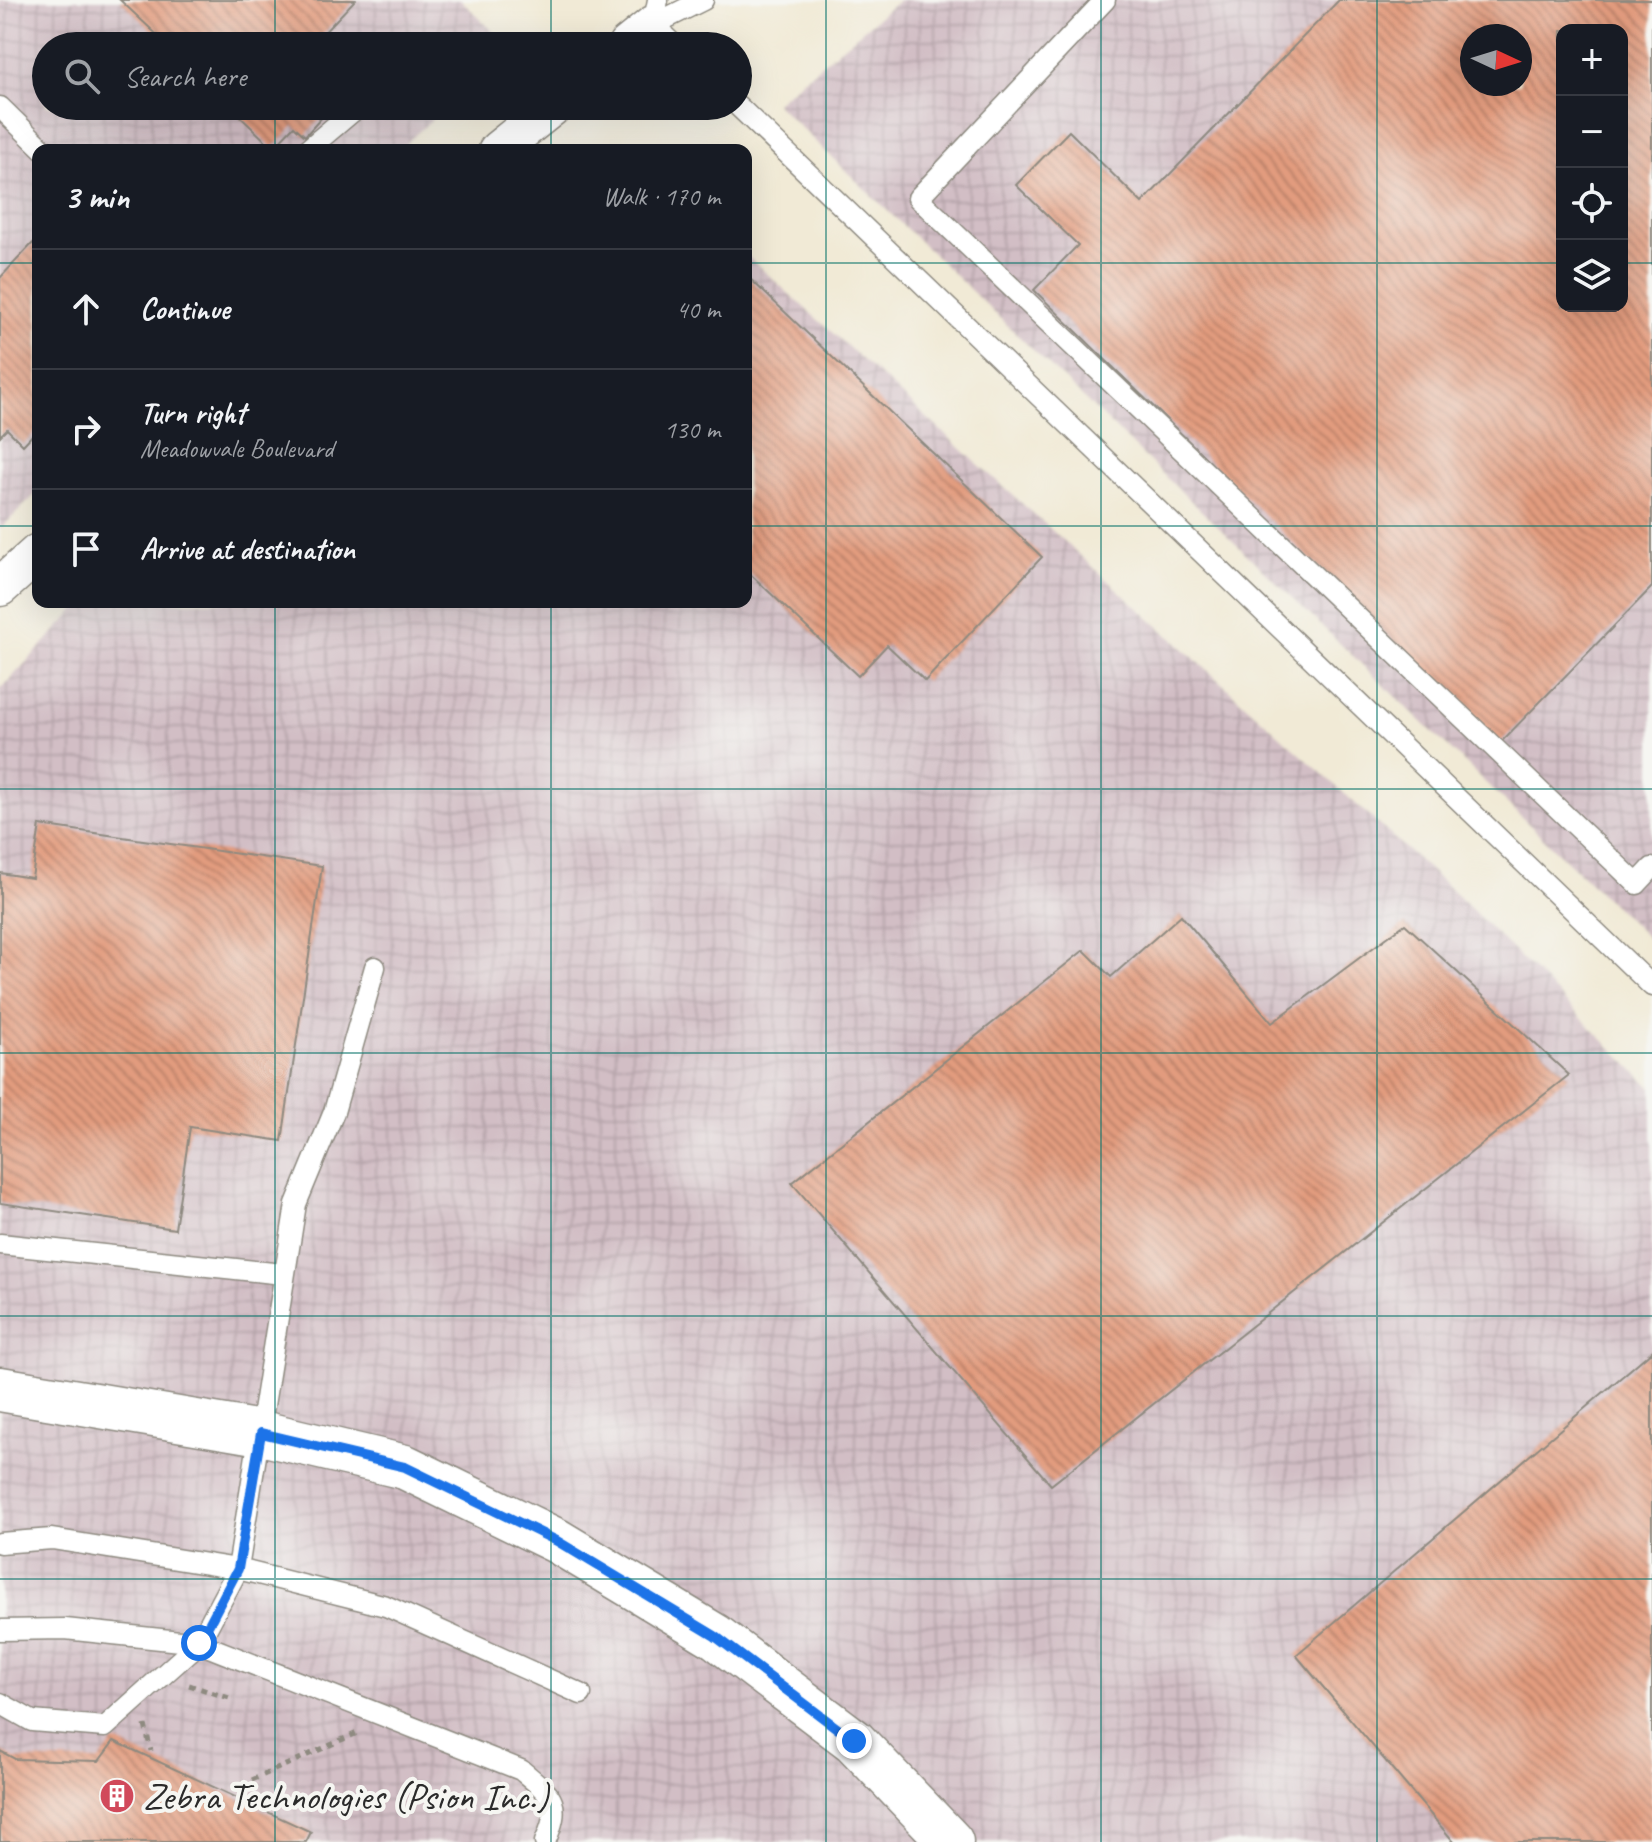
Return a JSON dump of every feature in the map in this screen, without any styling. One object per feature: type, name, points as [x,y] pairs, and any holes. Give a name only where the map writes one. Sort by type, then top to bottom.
[{"type":"main road","points":[[0,1389],[261,1433],[405,1467],[557,1541],[715,1636],[854,1741],[951,1842]]},
{"type":"street","points":[[506,144],[536,120]]},
{"type":"street","points":[[0,587],[32,558]]},
{"type":"lane","points":[[653,29],[703,0]]},
{"type":"lane","points":[[1105,0],[918,198],[1637,884],[1652,868]]},
{"type":"lane","points":[[0,107],[38,144]]},
{"type":"lane","points":[[752,119],[1652,986]]},
{"type":"lane","points":[[314,144],[342,120]]},
{"type":"lane","points":[[0,1703],[32,1721],[105,1727],[199,1643],[238,1569],[296,1204],[334,1112],[375,967]]},
{"type":"lane","points":[[0,1244],[283,1274]]},
{"type":"lane","points":[[0,1543],[52,1539],[238,1569],[386,1606],[581,1694]]},
{"type":"lane","points":[[0,1630],[65,1629],[199,1643],[521,1770],[549,1794],[555,1818],[545,1842]]},
{"type":"path","points":[[241,1785],[391,1718]]},
{"type":"shaded area","points":[[0,0],[461,0],[494,32],[32,32],[32,120],[431,120],[405,144],[32,144],[32,498],[0,529]]},
{"type":"shaded area","points":[[899,0],[1652,0],[1652,942],[775,103]]},
{"type":"shaded area","points":[[752,260],[1457,895],[1652,1088],[1652,1842],[0,1842],[0,690],[77,608],[752,608]]},
{"type":"building","points":[[120,0],[355,0],[325,32],[154,32]]},
{"type":"building","points":[[1339,0],[1652,0],[1652,587],[1499,744],[1034,290],[1078,245],[1016,185],[1069,131],[1142,203]]},
{"type":"building","points":[[244,120],[319,120],[305,136],[294,126],[277,144],[269,144]]},
{"type":"building","points":[[32,244],[32,435],[23,445],[7,429],[0,436],[0,278]]},
{"type":"building","points":[[752,281],[1042,557],[925,681],[887,645],[858,676],[752,576]]},
{"type":"building","points":[[40,825],[322,866],[282,1141],[190,1127],[175,1229],[0,1203],[0,873],[32,878]]},
{"type":"building","points":[[1181,915],[1272,1023],[1405,924],[1569,1075],[1051,1485],[792,1183],[1084,950],[1111,977]]},
{"type":"building","points":[[1652,1351],[1652,1842],[1454,1842],[1296,1655]]},
{"type":"building","name":"Zebra Technologies (Psion Inc.)","points":[[114,1741],[311,1832],[306,1842],[0,1842],[0,1751],[15,1759],[99,1761]]},
{"type":"place","name":"Zebra Technologies (Psion Inc.)","points":[[117,1796]]},
{"type":"route","points":[[199,1643],[238,1569],[261,1433],[405,1467],[557,1541],[715,1636],[854,1741]]}]
